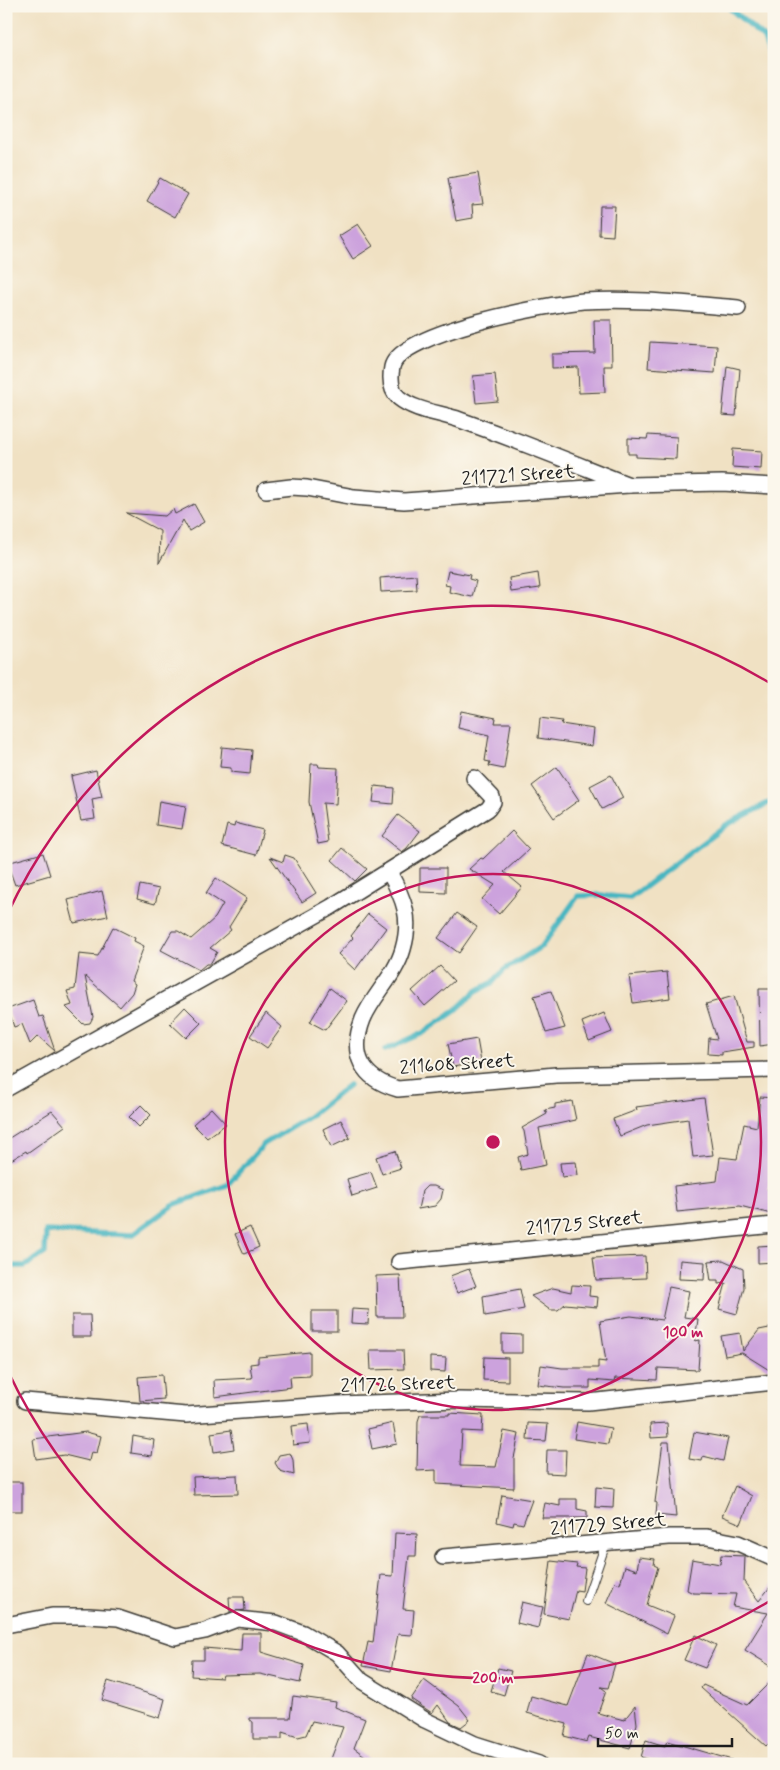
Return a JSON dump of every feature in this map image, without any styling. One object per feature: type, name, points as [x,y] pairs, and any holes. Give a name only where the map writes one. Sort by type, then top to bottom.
[{"type":"street","points":[[629,485],[518,441],[412,406],[399,398],[392,387],[390,378],[393,364],[406,350],[434,335],[481,320],[582,301],[656,301],[738,308]]},
{"type":"street","name":"211721 Street","points":[[266,490],[291,487],[308,488],[354,497],[404,501],[629,485],[722,483],[774,486]]},
{"type":"street","points":[[6,1089],[331,907],[491,806],[492,796],[474,778]]},
{"type":"street","name":"211608 Street","points":[[389,872],[403,896],[407,918],[406,937],[399,959],[364,1019],[358,1040],[361,1065],[372,1078],[382,1085],[398,1089],[556,1075],[774,1070]]},
{"type":"street","name":"211725 Street","points":[[399,1262],[774,1225]]},
{"type":"street","name":"211726 Street","points":[[25,1400],[154,1414],[186,1415],[339,1404],[438,1401],[588,1402],[774,1382]]},
{"type":"street","name":"211729 Street","points":[[443,1557],[669,1536],[707,1537],[738,1544],[774,1559]]},
{"type":"street","points":[[6,1625],[52,1616],[118,1618],[175,1637],[205,1631],[237,1619],[276,1623],[303,1632],[338,1653],[362,1680],[425,1720],[475,1744],[539,1764]]},
{"type":"lane","points":[[586,1601],[606,1543]]},
{"type":"building","points":[[478,173],[483,204],[472,205],[473,218],[456,221],[448,178]]},
{"type":"building","points":[[160,178],[188,194],[175,217],[147,201]]},
{"type":"building","points":[[600,206],[615,206],[613,236],[599,235]]},
{"type":"building","points":[[358,224],[373,246],[353,259],[339,236]]},
{"type":"building","points":[[594,320],[611,320],[612,366],[604,366],[605,392],[579,393],[578,367],[552,368],[552,354],[595,353]]},
{"type":"building","points":[[650,342],[717,346],[715,373],[648,368]]},
{"type":"building","points":[[727,366],[740,369],[736,416],[722,415]]},
{"type":"building","points":[[495,374],[498,401],[476,403],[473,376]]},
{"type":"building","points":[[648,435],[677,437],[676,459],[636,457],[636,454],[628,454],[628,438],[647,439]]},
{"type":"building","points":[[733,449],[762,451],[761,469],[732,467]]},
{"type":"building","points":[[194,504],[204,522],[189,531],[183,520],[159,563],[160,531],[126,513],[165,516],[173,509],[175,514]]},
{"type":"building","points":[[448,571],[470,575],[469,579],[476,581],[472,597],[449,592],[450,586],[445,585]]},
{"type":"building","points":[[538,573],[540,588],[511,592],[509,578]]},
{"type":"building","points":[[416,575],[417,590],[381,592],[380,578]]},
{"type":"building","points":[[461,711],[496,718],[495,723],[511,723],[504,769],[489,766],[490,762],[485,761],[489,735],[458,728]]},
{"type":"building","points":[[540,718],[562,721],[561,724],[594,729],[592,746],[538,738]]},
{"type":"building","points":[[222,747],[252,750],[250,774],[231,772],[231,768],[220,767]]},
{"type":"building","points":[[311,764],[318,764],[319,767],[338,768],[336,804],[323,803],[328,842],[318,844],[309,802]]},
{"type":"building","points":[[557,767],[579,800],[554,818],[532,786]]},
{"type":"building","points":[[96,770],[102,797],[92,799],[95,819],[81,821],[71,776]]},
{"type":"building","points":[[611,775],[623,798],[602,809],[590,786]]},
{"type":"building","points":[[375,786],[394,788],[393,804],[373,802]]},
{"type":"building","points":[[159,801],[186,806],[182,829],[156,825]]},
{"type":"building","points":[[398,815],[420,831],[402,852],[382,836]]},
{"type":"building","points":[[235,823],[263,830],[256,855],[222,846],[227,825],[234,827]]},
{"type":"building","points":[[512,831],[529,849],[504,872],[522,887],[499,914],[482,899],[495,885],[469,869],[481,858],[483,859]]},
{"type":"building","points":[[342,848],[367,869],[355,881],[332,860]]},
{"type":"building","points":[[43,853],[50,875],[15,885],[7,863]]},
{"type":"building","points":[[285,855],[294,858],[316,893],[302,902],[270,857],[283,862]]},
{"type":"building","points":[[420,868],[446,868],[446,893],[420,892]]},
{"type":"building","points":[[216,878],[247,898],[229,927],[231,930],[210,948],[217,952],[210,964],[206,964],[199,970],[161,950],[172,931],[178,931],[191,939],[215,918],[223,904],[206,893]]},
{"type":"building","points":[[140,885],[159,889],[155,904],[137,899]]},
{"type":"building","points":[[102,891],[108,916],[74,923],[68,900]]},
{"type":"building","points":[[457,913],[477,927],[459,953],[438,938]]},
{"type":"building","points":[[368,914],[386,928],[355,970],[338,954],[353,938],[351,936]]},
{"type":"building","points":[[113,927],[135,938],[134,941],[144,946],[131,981],[135,984],[132,993],[120,1007],[85,976],[93,1017],[90,1023],[83,1024],[66,1007],[72,1005],[67,991],[75,989],[79,954],[98,956]]},
{"type":"building","points":[[440,966],[454,981],[425,1006],[412,991]]},
{"type":"building","points":[[667,972],[670,998],[633,1003],[629,976]]},
{"type":"building","points":[[330,988],[347,1001],[325,1030],[310,1022]]},
{"type":"building","points":[[759,989],[774,989],[774,1044],[760,1046]]},
{"type":"building","points":[[551,991],[565,1028],[546,1033],[534,996]]},
{"type":"building","points":[[734,996],[747,1042],[754,1042],[754,1047],[722,1052],[722,1055],[708,1054],[709,1038],[717,1039],[706,1004]]},
{"type":"building","points":[[33,1000],[39,1017],[43,1016],[55,1051],[38,1036],[30,1044],[22,1024],[14,1027],[8,1009]]},
{"type":"building","points":[[185,1007],[201,1023],[186,1038],[170,1023]]},
{"type":"building","points":[[266,1013],[282,1027],[267,1048],[250,1036]]},
{"type":"building","points":[[604,1013],[612,1032],[589,1041],[582,1022]]},
{"type":"building","points":[[477,1039],[481,1062],[453,1067],[448,1044]]},
{"type":"building","points":[[760,1097],[774,1098],[774,1127],[771,1143],[774,1144],[774,1158],[768,1190],[774,1191],[771,1214],[740,1206],[677,1212],[674,1186],[717,1181],[720,1157],[737,1159],[744,1124],[757,1127]]},
{"type":"building","points":[[704,1098],[713,1155],[693,1157],[688,1119],[647,1125],[620,1136],[613,1119],[637,1110],[636,1107]]},
{"type":"building","points":[[572,1101],[576,1120],[539,1128],[546,1165],[521,1170],[518,1157],[528,1154],[522,1128],[547,1114],[545,1110],[555,1108],[555,1104]]},
{"type":"building","points":[[141,1105],[151,1115],[139,1127],[129,1117]]},
{"type":"building","points":[[211,1108],[226,1124],[207,1138],[193,1124]]},
{"type":"building","points":[[52,1111],[65,1126],[27,1153],[26,1151],[6,1163],[6,1140]]},
{"type":"building","points":[[341,1120],[350,1138],[331,1147],[323,1129]]},
{"type":"building","points":[[395,1151],[401,1168],[382,1174],[376,1157]]},
{"type":"building","points":[[576,1162],[578,1175],[562,1177],[560,1163]]},
{"type":"building","points":[[371,1172],[377,1188],[352,1196],[347,1179]]},
{"type":"building","points":[[427,1186],[434,1186],[443,1190],[441,1199],[435,1206],[418,1209],[422,1191]]},
{"type":"building","points":[[250,1227],[259,1247],[244,1254],[235,1234]]},
{"type":"building","points":[[774,1245],[774,1262],[758,1263],[758,1246]]},
{"type":"building","points":[[645,1256],[646,1278],[596,1280],[593,1258]]},
{"type":"building","points":[[680,1260],[705,1262],[704,1280],[679,1279]]},
{"type":"building","points":[[723,1260],[743,1269],[744,1288],[737,1314],[719,1309],[726,1283],[718,1284],[718,1281],[711,1281],[708,1261]]},
{"type":"building","points":[[469,1269],[476,1286],[457,1293],[450,1276]]},
{"type":"building","points":[[400,1275],[402,1317],[377,1317],[376,1276]]},
{"type":"building","points":[[572,1285],[590,1286],[589,1296],[598,1297],[597,1307],[565,1304],[558,1310],[550,1310],[531,1296],[553,1288],[571,1292]]},
{"type":"building","points":[[669,1287],[689,1291],[684,1317],[698,1319],[695,1341],[700,1340],[698,1370],[658,1368],[657,1380],[615,1378],[614,1382],[590,1380],[590,1388],[538,1385],[541,1365],[562,1368],[598,1368],[598,1361],[606,1362],[600,1321],[631,1316],[662,1320]]},
{"type":"building","points":[[520,1289],[524,1309],[485,1316],[483,1296]]},
{"type":"building","points":[[352,1309],[369,1310],[368,1324],[351,1323]]},
{"type":"building","points":[[312,1311],[337,1311],[337,1331],[312,1331]]},
{"type":"building","points":[[72,1315],[90,1315],[91,1337],[72,1337]]},
{"type":"building","points":[[774,1327],[774,1373],[742,1353],[725,1356],[721,1336],[740,1333],[743,1351],[759,1330]]},
{"type":"building","points":[[502,1334],[522,1335],[522,1353],[502,1353]]},
{"type":"building","points":[[370,1350],[403,1350],[404,1369],[371,1370]]},
{"type":"building","points":[[310,1352],[310,1376],[290,1377],[291,1387],[215,1397],[214,1380],[252,1378],[250,1364],[258,1363],[258,1357]]},
{"type":"building","points":[[430,1357],[446,1358],[445,1372],[430,1371]]},
{"type":"building","points":[[484,1357],[508,1358],[508,1381],[483,1380]]},
{"type":"building","points":[[162,1375],[164,1399],[140,1401],[138,1377]]},
{"type":"building","points":[[449,1413],[483,1415],[482,1432],[462,1431],[460,1466],[496,1467],[504,1431],[519,1434],[514,1458],[514,1488],[436,1484],[436,1470],[417,1471],[418,1421],[420,1415],[449,1415]]},
{"type":"building","points":[[577,1422],[611,1428],[608,1444],[574,1439]]},
{"type":"building","points":[[393,1423],[397,1444],[372,1449],[368,1429]]},
{"type":"building","points":[[528,1423],[548,1424],[546,1441],[527,1440]]},
{"type":"building","points":[[667,1423],[668,1437],[651,1438],[650,1424]]},
{"type":"building","points":[[308,1424],[310,1443],[293,1445],[291,1426]]},
{"type":"building","points":[[231,1430],[234,1449],[214,1452],[211,1433]]},
{"type":"building","points":[[86,1432],[101,1436],[97,1453],[91,1452],[89,1461],[64,1455],[36,1459],[33,1439]]},
{"type":"building","points":[[694,1432],[728,1438],[723,1461],[703,1456],[702,1461],[689,1459]]},
{"type":"building","points":[[133,1436],[154,1440],[152,1456],[131,1453]]},
{"type":"building","points":[[663,1442],[669,1442],[676,1517],[656,1515],[657,1503],[655,1502]]},
{"type":"building","points":[[547,1450],[566,1450],[565,1474],[546,1473]]},
{"type":"building","points":[[290,1453],[293,1460],[294,1475],[280,1471],[275,1463],[279,1455]]},
{"type":"building","points":[[237,1475],[238,1494],[194,1495],[193,1477]]},
{"type":"building","points":[[6,1482],[22,1482],[22,1511],[6,1511]]},
{"type":"building","points":[[735,1486],[752,1496],[741,1524],[722,1516]]},
{"type":"building","points":[[596,1487],[614,1489],[613,1508],[595,1507]]},
{"type":"building","points":[[502,1495],[532,1500],[523,1524],[514,1522],[513,1526],[497,1522]]},
{"type":"building","points":[[560,1499],[577,1499],[577,1509],[587,1511],[587,1518],[542,1518],[545,1503],[560,1506]]},
{"type":"building","points":[[395,1533],[417,1534],[416,1556],[409,1556],[403,1609],[414,1610],[412,1635],[398,1634],[391,1671],[363,1666],[368,1642],[373,1643],[381,1575],[393,1576]]},
{"type":"building","points":[[721,1555],[745,1556],[744,1582],[759,1601],[774,1582],[774,1668],[745,1650],[768,1613],[733,1607],[736,1594],[693,1593],[687,1590],[692,1559],[720,1564]]},
{"type":"building","points":[[639,1557],[655,1559],[654,1565],[658,1567],[647,1605],[674,1616],[667,1634],[606,1603],[615,1582],[620,1584],[625,1566],[637,1570]]},
{"type":"building","points":[[551,1561],[577,1564],[576,1567],[585,1568],[582,1591],[576,1590],[569,1619],[544,1614]]},
{"type":"building","points":[[229,1597],[244,1597],[245,1610],[230,1612]]},
{"type":"building","points":[[522,1602],[543,1607],[538,1628],[517,1623]]},
{"type":"building","points":[[242,1633],[261,1633],[261,1652],[304,1665],[300,1683],[260,1674],[223,1675],[222,1678],[191,1676],[192,1660],[204,1660],[204,1648],[241,1651]]},
{"type":"building","points":[[695,1635],[716,1645],[705,1668],[684,1660]]},
{"type":"building","points":[[588,1653],[615,1664],[608,1688],[601,1687],[606,1691],[598,1713],[624,1720],[635,1706],[637,1724],[630,1748],[589,1737],[587,1742],[564,1736],[567,1724],[527,1713],[531,1696],[568,1706]]},
{"type":"building","points":[[498,1668],[511,1671],[504,1695],[491,1691]]},
{"type":"building","points":[[774,1678],[774,1738],[766,1746],[701,1688],[703,1685],[747,1705]]},
{"type":"building","points":[[424,1680],[459,1706],[470,1720],[461,1727],[450,1722],[438,1705],[432,1713],[411,1699]]},
{"type":"building","points":[[108,1681],[165,1699],[160,1718],[102,1700]]},
{"type":"building","points":[[293,1696],[336,1702],[335,1707],[365,1719],[354,1748],[376,1764],[329,1764],[343,1727],[312,1721],[306,1735],[298,1737],[282,1732],[282,1739],[253,1739],[253,1722],[249,1718],[290,1718]]},
{"type":"building","points":[[646,1740],[665,1746],[667,1741],[732,1760],[731,1764],[682,1764],[667,1760],[666,1764],[663,1764],[641,1757]]},
{"type":"waterway","points":[[727,6],[764,38],[774,68]]},
{"type":"waterway","points":[[385,1050],[423,1033],[455,1011],[476,991],[492,983],[504,970],[542,946],[578,896],[598,895],[630,898],[726,825],[774,800]]},
{"type":"waterway","points":[[6,1266],[25,1266],[45,1253],[46,1231],[132,1235],[173,1205],[227,1185],[264,1144],[310,1116],[349,1085]]}]
